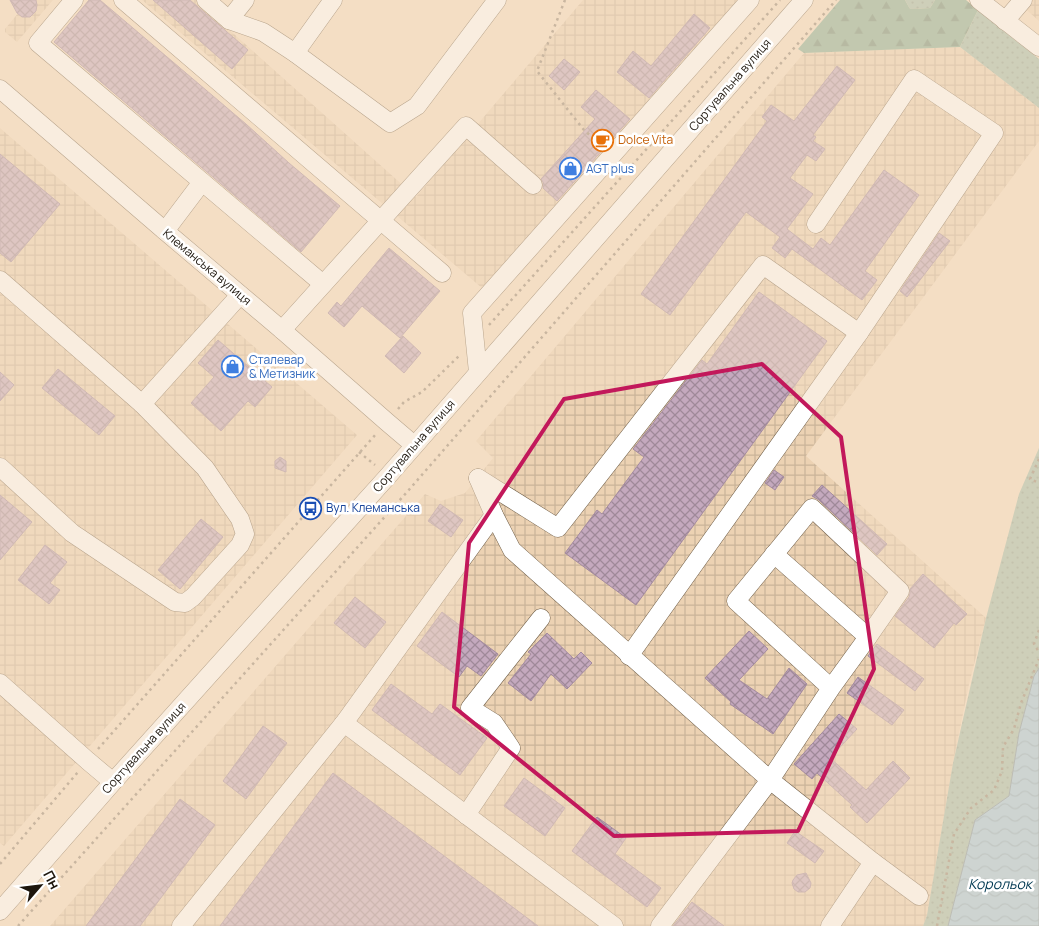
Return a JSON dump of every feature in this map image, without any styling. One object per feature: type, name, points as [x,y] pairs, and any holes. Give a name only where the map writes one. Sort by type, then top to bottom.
[{"type":"street","points":[[74,0],[38,43],[323,284]]},
{"type":"street","points":[[123,0],[442,273]]},
{"type":"street","points":[[206,0],[229,20],[263,32],[295,53],[390,123],[417,106],[491,2]]},
{"type":"street","points":[[229,20],[245,0]]},
{"type":"street","points":[[295,53],[333,0]]},
{"type":"street","points":[[478,372],[472,313],[750,0]]},
{"type":"street","name":"Сортувальна вулиця","points":[[0,911],[375,490],[804,0]]},
{"type":"street","points":[[979,0],[1039,47]]},
{"type":"street","points":[[1005,21],[1023,0]]},
{"type":"street","points":[[629,656],[859,332],[994,133],[914,79],[816,224]]},
{"type":"street","name":"Клеманська вулиця","points":[[0,89],[414,445]]},
{"type":"street","points":[[282,330],[466,126],[533,185]]},
{"type":"street","points":[[164,231],[202,182]]},
{"type":"street","points":[[859,332],[763,265],[558,528],[478,478],[512,550],[770,780],[919,896]]},
{"type":"street","points":[[0,280],[142,404],[205,468],[240,520],[245,534],[240,545],[193,597],[185,603],[176,602],[72,533],[0,467]]},
{"type":"street","points":[[142,404],[240,295]]},
{"type":"street","points":[[660,926],[770,780],[831,688],[900,591],[812,508],[736,601],[831,688]]},
{"type":"street","points":[[181,926],[344,723],[494,515]]},
{"type":"street","points":[[774,554],[868,637]]},
{"type":"street","points":[[466,815],[511,748],[494,723],[470,708],[541,618]]},
{"type":"street","points":[[0,683],[113,782]]},
{"type":"street","points":[[344,723],[614,926]]},
{"type":"street","points":[[830,926],[873,862]]},
{"type":"path","points":[[565,0],[538,71],[584,130],[612,155]]},
{"type":"path","points":[[404,402],[422,392],[475,340],[780,0]]},
{"type":"path","points":[[18,926],[407,492],[836,0]]},
{"type":"path","points":[[0,864],[359,452]]},
{"type":"path","points":[[1039,460],[1030,479],[1039,483]]},
{"type":"path","points":[[1038,651],[1034,644],[1039,630]]},
{"type":"path","points":[[936,926],[954,834],[971,808],[994,790],[1002,771],[1003,747],[1014,729],[1021,703],[1039,659]]},
{"type":"highlighted area","points":[[762,364],[841,437],[874,669],[798,831],[614,836],[454,707],[469,543],[564,399]]},
{"type":"shaded area","points":[[29,0],[53,0],[17,42],[5,32],[5,29]]},
{"type":"shaded area","points":[[142,0],[196,0],[416,197],[583,0],[742,0],[482,288]]},
{"type":"shaded area","points":[[1016,0],[1039,0],[1039,21],[1020,4]]},
{"type":"shaded area","points":[[960,47],[1039,108],[1039,141],[806,456],[986,618],[969,684],[953,763],[927,915],[923,926],[50,926],[425,494],[441,501],[465,493],[493,458],[476,441],[804,53]]},
{"type":"shaded area","points":[[0,128],[357,435],[4,846],[0,843]]},
{"type":"green space","points":[[840,0],[905,0],[910,9],[930,8],[935,0],[966,0],[978,10],[960,47],[804,53],[798,49]]},
{"type":"green space","points":[[905,0],[935,0],[930,8],[910,9]]},
{"type":"green space","points":[[978,10],[1039,59],[1039,108],[960,47]]},
{"type":"green space","points":[[1039,448],[1039,668],[1034,676],[1019,733],[1009,796],[975,820],[948,926],[923,926],[927,915],[953,763],[986,618],[1019,494]]},
{"type":"water","name":"Корольок","points":[[1039,668],[1039,926],[948,926],[975,820],[1009,796],[1019,733],[1034,676]]},
{"type":"building","points":[[10,0],[36,0],[36,11],[30,17],[22,17],[17,13]]},
{"type":"building","points":[[89,0],[100,0],[340,206],[301,252],[54,42]]},
{"type":"building","points":[[153,0],[190,0],[248,50],[232,69]]},
{"type":"building","points":[[694,14],[710,28],[649,98],[617,72],[633,51],[651,66]]},
{"type":"building","points":[[564,59],[580,72],[564,90],[549,76]]},
{"type":"building","points":[[837,66],[855,80],[813,135],[816,137],[813,141],[825,149],[816,161],[807,155],[790,178],[813,194],[787,229],[813,249],[821,238],[830,245],[884,170],[919,195],[865,271],[877,280],[862,300],[792,249],[785,258],[772,248],[780,237],[746,212],[670,315],[641,294],[767,121],[762,117],[771,105],[794,121]]},
{"type":"building","points":[[596,90],[630,119],[557,201],[543,188],[541,179],[595,119],[581,107]]},
{"type":"building","points":[[0,154],[60,204],[11,262],[0,253]]},
{"type":"building","points":[[939,233],[950,241],[907,297],[900,291]]},
{"type":"building","points":[[389,248],[440,291],[400,338],[362,306],[344,327],[328,313],[337,302],[341,306]]},
{"type":"building","points":[[759,292],[827,341],[636,605],[565,553],[597,510],[602,514],[644,457],[633,449],[702,360],[707,364]]},
{"type":"building","points":[[403,336],[421,353],[404,373],[385,356]]},
{"type":"building","points":[[218,340],[272,387],[255,407],[248,401],[221,431],[191,403],[214,377],[198,363]]},
{"type":"building","points":[[58,369],[115,416],[99,435],[42,388]]},
{"type":"building","points":[[0,372],[14,385],[0,401]]},
{"type":"building","points":[[280,457],[286,461],[286,472],[275,468],[275,461]]},
{"type":"building","points":[[774,470],[784,477],[775,490],[765,483]]},
{"type":"building","points":[[822,485],[887,544],[877,555],[819,500],[812,496]]},
{"type":"building","points":[[0,495],[32,522],[0,560]]},
{"type":"building","points":[[440,504],[463,520],[451,537],[428,521]]},
{"type":"building","points":[[201,519],[223,537],[180,589],[158,570]]},
{"type":"building","points":[[45,545],[67,562],[50,583],[60,590],[49,604],[18,580]]},
{"type":"building","points":[[923,574],[967,614],[956,625],[954,623],[934,648],[895,616],[909,597],[910,589]]},
{"type":"building","points":[[355,597],[386,622],[365,648],[334,623]]},
{"type":"building","points":[[442,612],[498,654],[481,676],[467,666],[459,677],[417,646]]},
{"type":"building","points":[[749,631],[768,649],[739,680],[767,699],[789,668],[807,684],[773,734],[730,704],[731,702],[705,678]]},
{"type":"building","points":[[547,633],[574,659],[581,652],[592,663],[567,689],[551,674],[531,701],[508,683],[531,654],[528,652]]},
{"type":"building","points":[[877,644],[924,679],[915,691],[868,656]]},
{"type":"building","points":[[858,677],[904,710],[892,725],[847,693]]},
{"type":"building","points":[[391,684],[432,714],[440,704],[487,738],[460,775],[372,710]]},
{"type":"building","points":[[839,714],[857,729],[830,758],[866,790],[893,761],[910,778],[867,823],[850,807],[852,805],[817,773],[812,779],[794,764]]},
{"type":"building","points":[[263,726],[287,743],[246,799],[223,781]]},
{"type":"building","points":[[333,773],[538,926],[220,926]]},
{"type":"building","points":[[524,778],[565,808],[545,836],[504,806]]},
{"type":"building","points":[[180,799],[215,825],[140,926],[86,926]]},
{"type":"building","points":[[597,817],[626,838],[615,854],[661,888],[647,907],[572,851]]},
{"type":"building","points":[[795,831],[824,851],[815,863],[787,843]]},
{"type":"building","points":[[806,873],[811,883],[810,888],[805,892],[798,892],[794,889],[793,880],[797,875]]},
{"type":"building","points":[[692,902],[724,926],[673,926]]},
{"type":"place","name":"Dolce Vita","points":[[602,140]]},
{"type":"place","name":"AGT plus","points":[[570,169]]},
{"type":"place","name":"Сталевар & Метизник","points":[[233,367]]},
{"type":"place","name":"Вул. Клеманська","points":[[310,508]]}]
